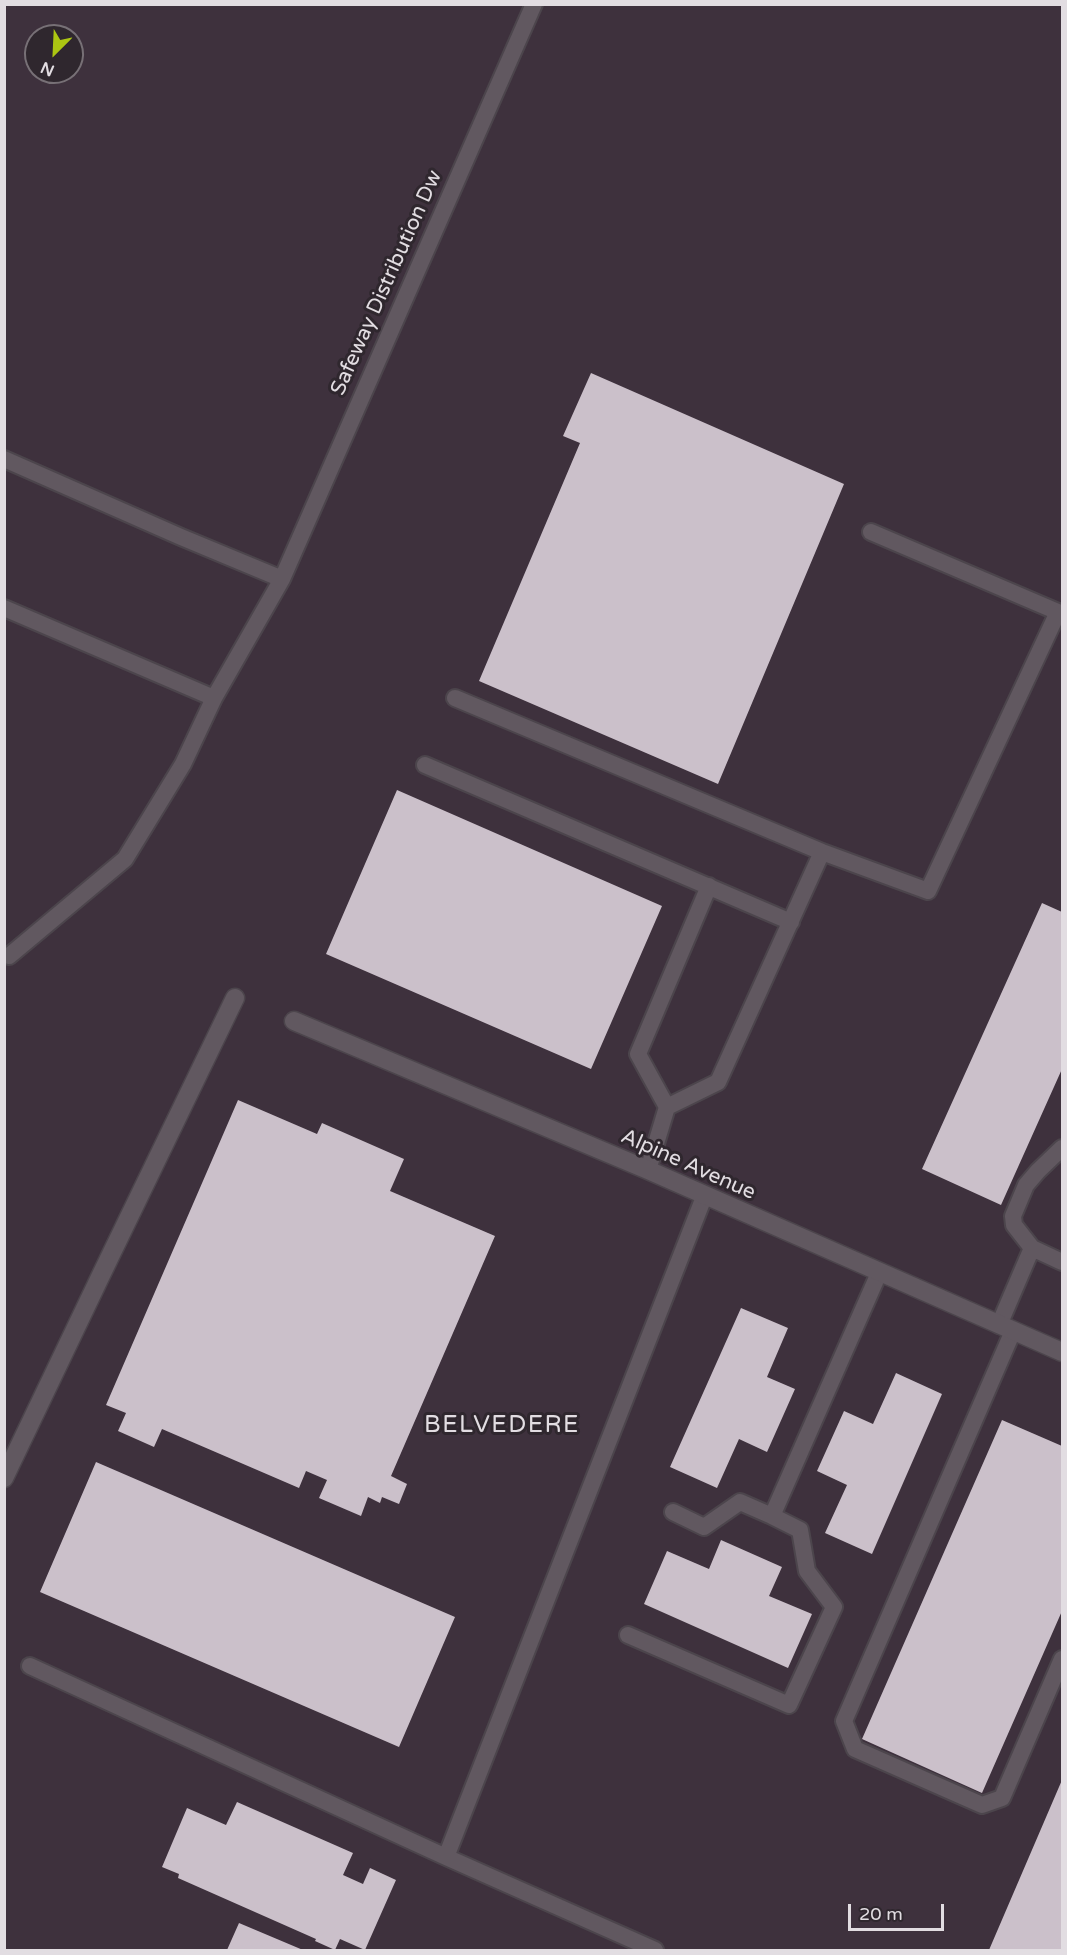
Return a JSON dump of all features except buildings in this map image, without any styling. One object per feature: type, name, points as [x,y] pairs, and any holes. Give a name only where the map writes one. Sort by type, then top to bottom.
[{"type":"street","points":[[4,1478],[236,999]]},
{"type":"street","name":"Alpine Avenue","points":[[294,1021],[648,1170],[704,1197],[1062,1352]]},
{"type":"lane","name":"Safeway Distribution Dw","points":[[9,956],[125,859],[183,764],[214,698],[282,579],[534,4]]},
{"type":"lane","points":[[4,459],[282,579]]},
{"type":"lane","points":[[455,698],[822,852],[928,891],[1058,612],[871,532]]},
{"type":"lane","points":[[4,608],[214,698]]},
{"type":"lane","points":[[425,765],[791,922]]},
{"type":"lane","points":[[667,1107],[718,1082],[822,852]]},
{"type":"lane","points":[[648,1170],[667,1107],[638,1054],[709,886]]},
{"type":"lane","points":[[1062,1148],[1026,1185],[1013,1216],[1014,1225],[1032,1248],[1062,1262]]},
{"type":"lane","points":[[446,1857],[704,1197]]},
{"type":"lane","points":[[1032,1248],[1006,1328],[843,1721],[855,1749],[982,1805],[1002,1798],[1062,1659]]},
{"type":"lane","points":[[772,1516],[879,1273]]},
{"type":"lane","points":[[628,1635],[789,1705],[834,1607],[807,1571],[800,1530],[740,1502],[704,1527],[674,1512]]},
{"type":"lane","points":[[30,1666],[655,1950]]},
{"type":"shaded area","points":[[5,5],[1062,5],[1062,1950],[5,1950]]},
{"type":"district","name":"BELVEDERE","points":[[502,1426]]}]
